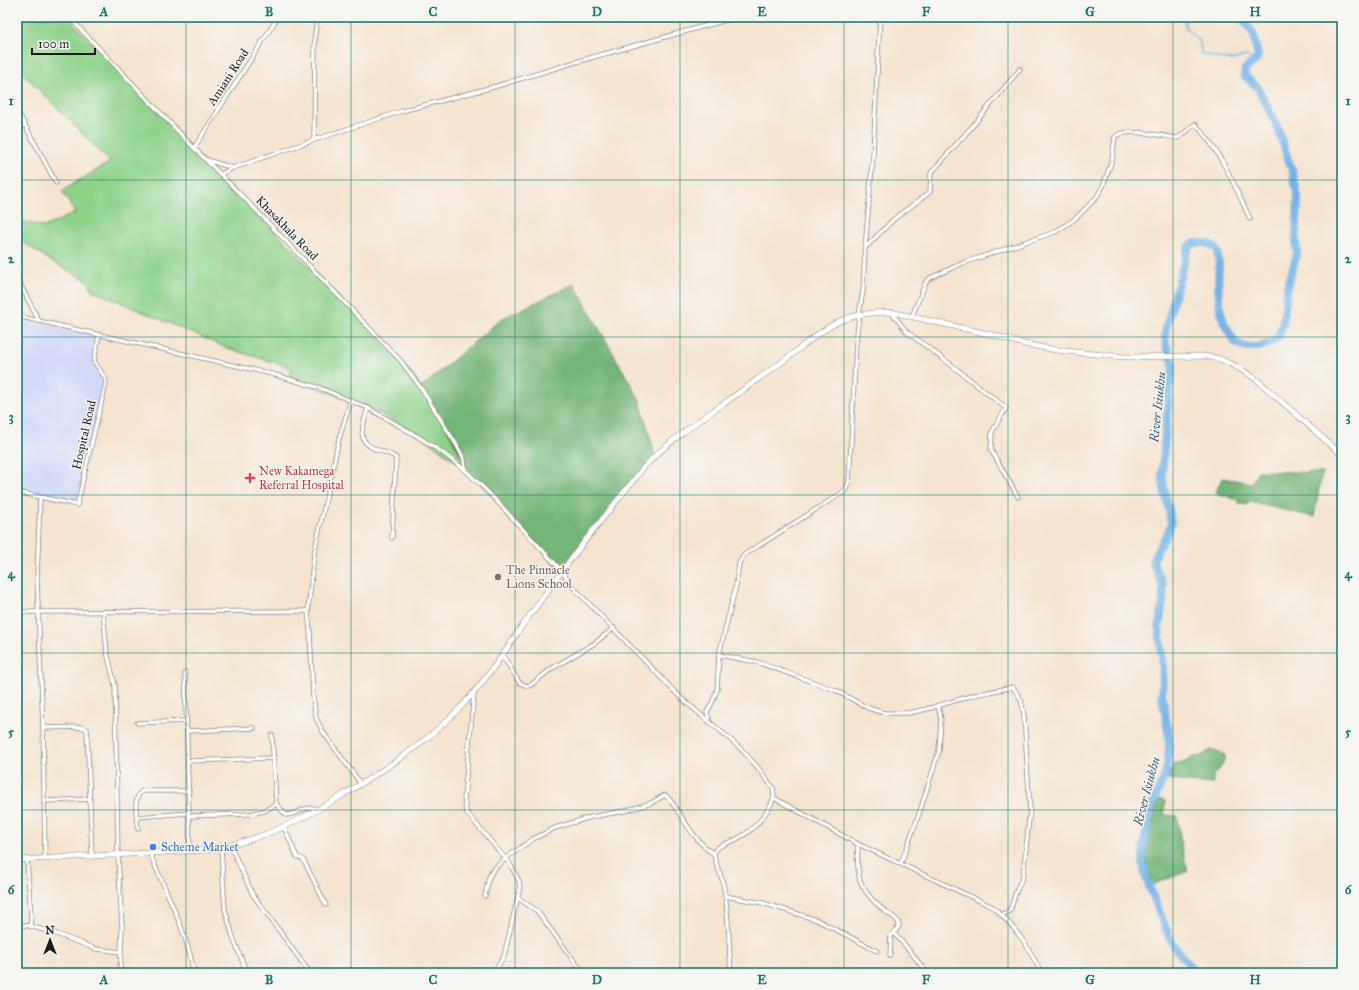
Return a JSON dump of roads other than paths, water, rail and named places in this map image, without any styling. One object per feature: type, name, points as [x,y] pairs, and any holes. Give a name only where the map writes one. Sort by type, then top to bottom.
[{"type":"main road","points":[[17,860],[118,856],[231,847],[284,827],[320,809],[361,784],[413,750],[443,725],[474,693],[503,656],[562,571],[655,455],[677,437],[744,390],[816,336],[841,321],[859,315],[874,312],[891,312],[1024,344],[1056,350],[1124,357],[1160,358],[1204,356],[1220,359],[1237,367],[1256,379],[1342,456]]},
{"type":"street","name":"Khasakhala Road","points":[[69,17],[400,360],[421,388],[456,444],[464,459],[465,470]]},
{"type":"street","name":"Amiani Road","points":[[194,148],[278,17]]},
{"type":"street","points":[[314,140],[315,33],[317,21],[320,17]]},
{"type":"street","points":[[221,174],[233,168],[402,111],[497,86],[579,61],[737,17]]},
{"type":"street","points":[[708,720],[707,712],[714,701],[717,690],[719,655],[736,586],[740,560],[744,555],[845,491],[849,486],[859,315],[863,291],[873,155],[880,17]]},
{"type":"street","points":[[865,249],[894,219],[930,192],[931,173],[1020,70]]},
{"type":"street","points":[[17,111],[56,182]]},
{"type":"street","points":[[912,316],[926,282],[930,278],[963,263],[1055,232],[1075,219],[1096,198],[1104,186],[1112,160],[1115,137],[1122,132],[1134,132],[1177,138],[1196,124],[1203,132],[1222,162],[1250,219]]},
{"type":"street","points":[[17,129],[25,125]]},
{"type":"street","points":[[206,160],[233,168]]},
{"type":"street","points":[[17,278],[39,321]]},
{"type":"street","points":[[891,312],[907,332],[1006,408],[992,432],[991,450],[1018,496]]},
{"type":"street","points":[[17,316],[272,374],[320,388],[368,408],[443,452],[490,493],[562,571],[571,585],[678,695],[740,747],[757,766],[772,787],[774,798],[758,824],[740,837],[721,846],[714,854]]},
{"type":"street","name":"Hospital Road","points":[[40,497],[77,505],[106,383],[105,378],[94,361],[100,335]]},
{"type":"street","points":[[351,400],[339,439],[314,554],[308,611],[313,697],[316,718],[323,732],[361,784]]},
{"type":"street","points":[[368,408],[362,436],[364,442],[369,446],[396,458],[392,538]]},
{"type":"street","points":[[17,492],[40,497],[37,579],[43,728],[45,858]]},
{"type":"street","points":[[17,612],[308,611]]},
{"type":"street","points":[[103,612],[107,652],[115,685],[118,856],[122,927],[120,973]]},
{"type":"street","points":[[503,656],[519,682],[527,686],[531,685],[551,669],[595,642],[614,628]]},
{"type":"street","points":[[719,655],[757,662],[834,690],[868,708],[884,713],[908,713],[927,710],[1013,686],[1020,700],[1024,715],[1030,810],[1023,876],[1011,908],[1002,915]]},
{"type":"street","points":[[185,672],[190,851]]},
{"type":"street","points":[[474,693],[464,798],[466,812],[506,858],[515,871],[520,888],[504,956],[494,973]]},
{"type":"street","points":[[901,863],[918,817],[939,751],[941,719],[938,706]]},
{"type":"street","points":[[137,723],[187,722]]},
{"type":"street","points":[[43,728],[81,727],[87,729],[92,857]]},
{"type":"street","points":[[187,731],[254,728]]},
{"type":"street","points":[[272,735],[276,804],[286,815],[309,808],[320,809]]},
{"type":"street","points":[[188,761],[274,758]]},
{"type":"street","points":[[138,829],[138,794],[142,791],[188,791]]},
{"type":"street","points":[[485,896],[489,877],[493,870],[506,858],[533,839],[555,828],[591,817],[642,806],[665,795],[674,805],[693,836],[705,848],[714,854],[722,878],[728,916],[731,973]]},
{"type":"street","points":[[774,798],[858,844],[993,907],[1016,930],[1031,952],[1041,973]]},
{"type":"street","points":[[45,801],[90,799]]},
{"type":"street","points":[[137,816],[250,814],[264,811],[276,804]]},
{"type":"street","points":[[284,827],[297,857],[303,859],[326,905]]},
{"type":"street","points":[[858,844],[858,874],[861,887],[870,898],[898,921],[899,926],[891,935],[890,956]]},
{"type":"street","points":[[231,847],[237,863],[253,895],[310,973]]},
{"type":"street","points":[[221,848],[225,910],[234,940],[247,973]]},
{"type":"street","points":[[150,854],[192,958],[194,973]]},
{"type":"street","points":[[27,860],[31,916],[30,926]]},
{"type":"street","points":[[725,896],[763,903],[817,920],[877,951]]},
{"type":"street","points":[[518,898],[537,911],[582,973]]},
{"type":"street","points":[[17,925],[30,926],[57,934],[96,949],[121,952]]},
{"type":"street","points":[[894,933],[910,950],[927,973]]},
{"type":"waterway","points":[[1185,17],[1185,25],[1200,42],[1201,53],[1227,60],[1247,56],[1254,62]]},
{"type":"waterway","name":"River Isiukhu","points":[[1196,973],[1176,949],[1170,939],[1146,878],[1143,863],[1144,843],[1152,805],[1166,772],[1169,748],[1169,737],[1162,695],[1163,667],[1159,627],[1163,601],[1163,585],[1153,563],[1157,551],[1169,530],[1171,523],[1162,474],[1169,388],[1173,369],[1173,362],[1166,345],[1166,327],[1188,248],[1194,243],[1206,243],[1215,247],[1217,251],[1219,263],[1218,285],[1220,308],[1224,323],[1236,343],[1245,347],[1259,347],[1273,342],[1279,336],[1283,323],[1288,283],[1297,254],[1296,240],[1298,197],[1292,170],[1271,113],[1258,88],[1244,75],[1245,69],[1254,62],[1258,56],[1253,33],[1241,17]]},
{"type":"place","name":"New Kakamega Referral Hospital","points":[[250,478]]},
{"type":"place","name":"The Pinnacle Lions School","points":[[498,577]]},
{"type":"place","name":"Scheme Market","points":[[153,847]]}]
